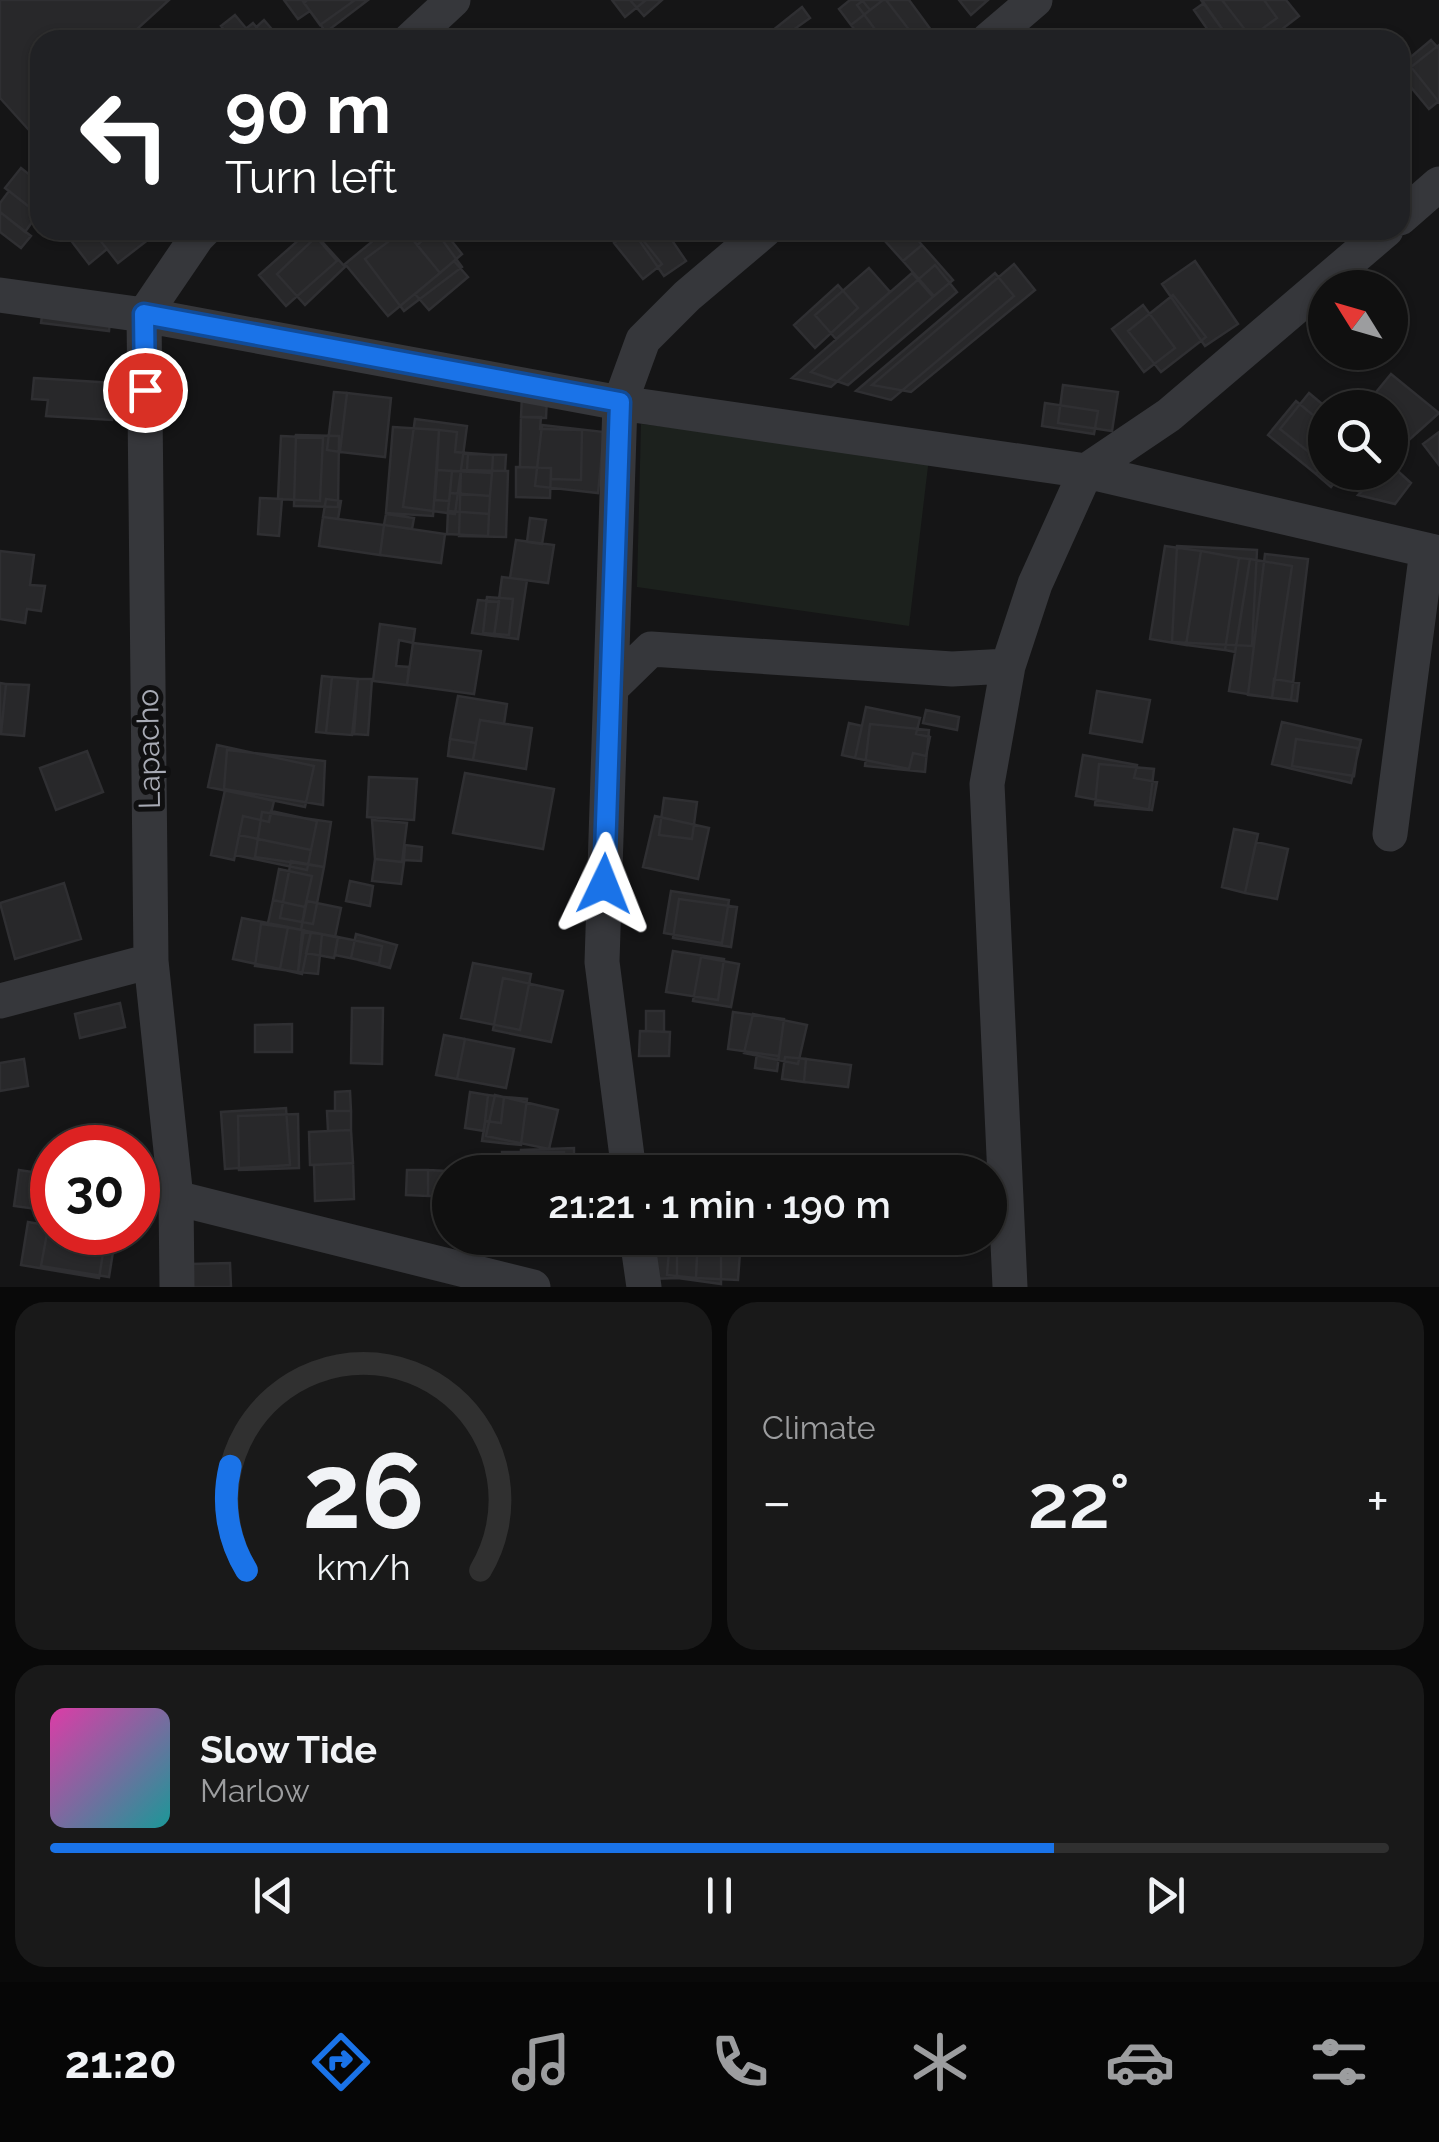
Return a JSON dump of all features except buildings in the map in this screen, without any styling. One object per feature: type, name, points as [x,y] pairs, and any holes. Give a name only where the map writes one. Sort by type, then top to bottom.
[{"type":"street","points":[[421,30],[453,0]]},
{"type":"street","points":[[1000,30],[1035,0]]},
{"type":"street","points":[[1410,209],[1439,184]]},
{"type":"street","points":[[144,314],[195,240]]},
{"type":"street","points":[[627,1155],[602,962],[620,402],[642,340],[752,240]]},
{"type":"street","points":[[1010,1287],[986,784],[1008,666],[1035,584],[1086,471],[1169,416],[1374,240]]},
{"type":"street","points":[[0,295],[144,314],[620,402],[1086,471],[1433,552],[1390,834]]},
{"type":"street","name":"Lapacho","points":[[144,314],[151,960],[176,1198],[177,1287]]},
{"type":"street","points":[[611,688],[651,649],[952,669],[1008,666]]},
{"type":"street","points":[[0,1001],[151,960]]},
{"type":"street","points":[[176,1198],[530,1287]]},
{"type":"street","points":[[639,1255],[644,1287]]},
{"type":"shaded area","points":[[641,424],[929,458],[909,626],[637,587]]},
{"type":"route","points":[[145,390],[144,314],[620,402],[604,884]]}]
